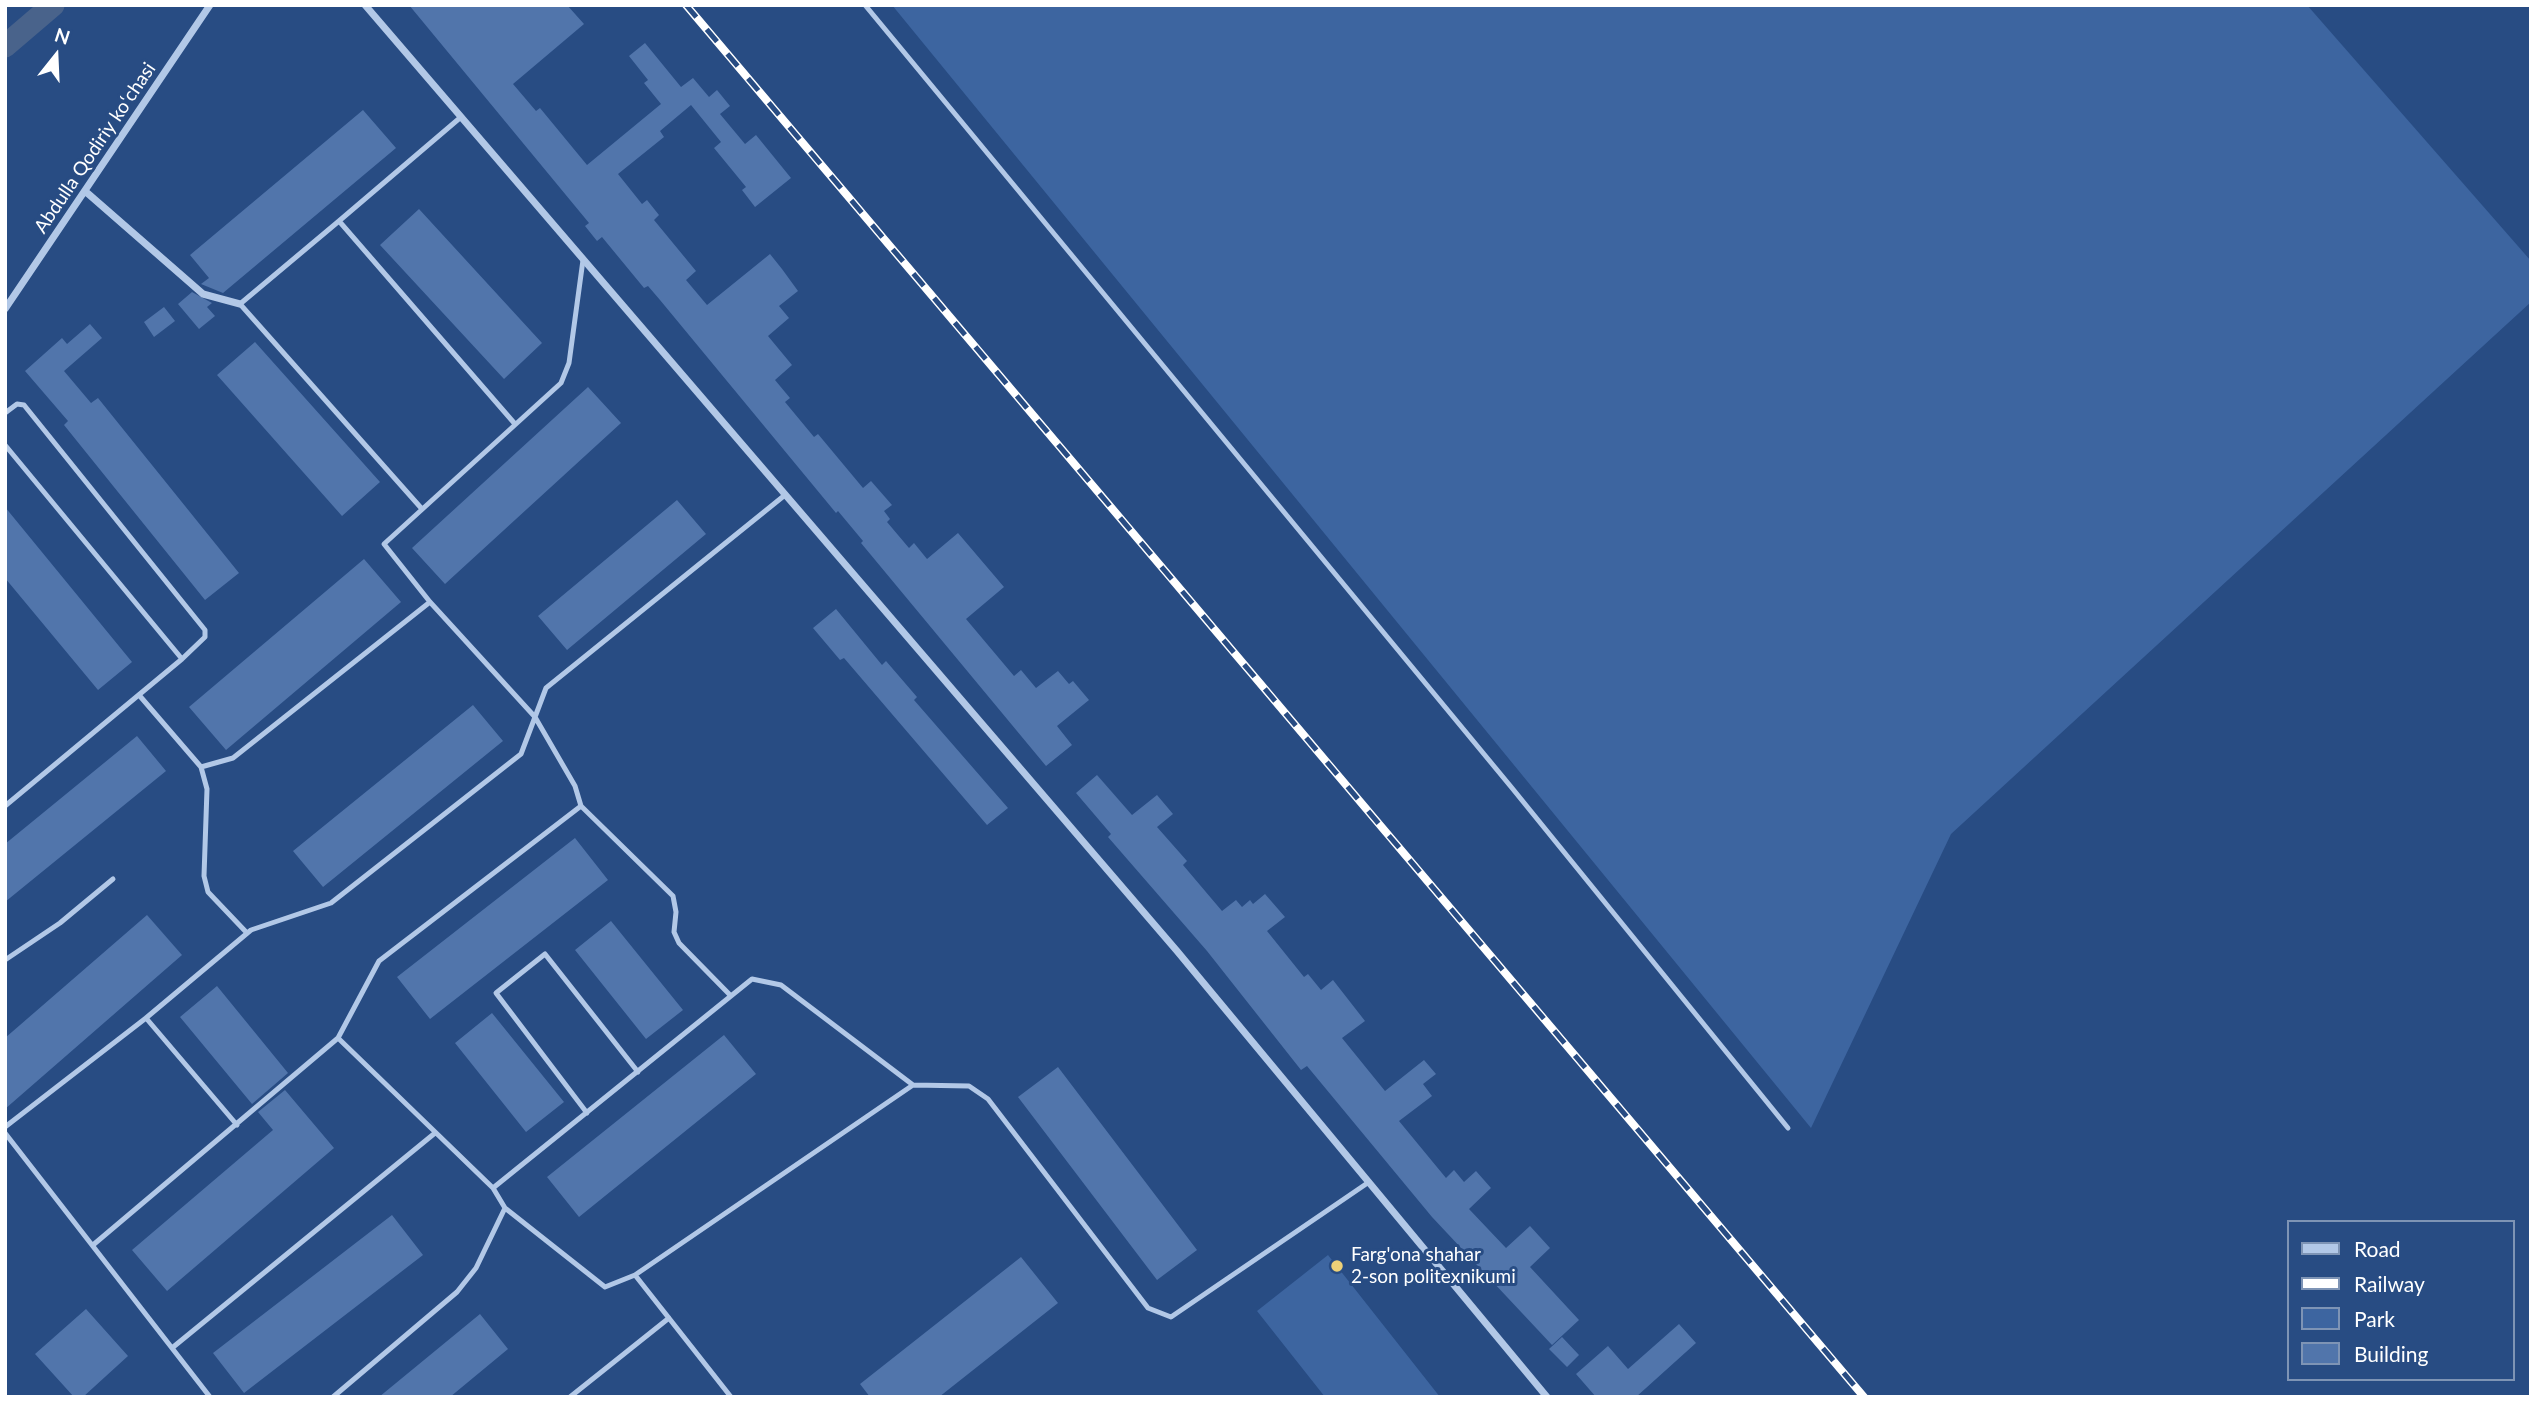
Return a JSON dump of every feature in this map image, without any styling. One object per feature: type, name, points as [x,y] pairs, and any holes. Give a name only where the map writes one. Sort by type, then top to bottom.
[{"type":"street","name":"Abdulla Qodiriy koʻchasi","points":[[5,309],[210,5]]},
{"type":"street","points":[[365,5],[1177,951],[1547,1397]]},
{"type":"street","points":[[85,191],[202,294],[240,304]]},
{"type":"lane","points":[[865,5],[1512,788],[1788,1128]]},
{"type":"lane","points":[[422,509],[240,304],[461,117]]},
{"type":"lane","points":[[339,221],[515,424]]},
{"type":"lane","points":[[583,260],[569,363],[561,383],[384,544],[430,602],[535,717],[575,786],[581,806],[673,896],[676,912],[674,932],[679,943],[731,996]]},
{"type":"lane","points":[[5,413],[17,404],[24,405],[205,630],[205,637],[182,659],[5,806]]},
{"type":"lane","points":[[5,445],[182,659]]},
{"type":"lane","points":[[5,1127],[146,1018],[247,933],[331,904],[521,754],[546,688],[785,495]]},
{"type":"lane","points":[[201,767],[233,758],[430,602]]},
{"type":"lane","points":[[139,695],[201,767],[207,789],[204,876],[208,892],[247,933]]},
{"type":"lane","points":[[93,1245],[338,1038],[379,961],[581,806]]},
{"type":"lane","points":[[5,960],[60,923],[113,879]]},
{"type":"lane","points":[[587,1113],[496,993],[545,954],[638,1072]]},
{"type":"lane","points":[[492,1188],[752,979],[781,985],[913,1085]]},
{"type":"lane","points":[[146,1018],[237,1125]]},
{"type":"lane","points":[[338,1038],[492,1188],[505,1208],[606,1287],[635,1275],[913,1085],[969,1086],[988,1099],[1148,1308],[1171,1317],[1369,1182]]},
{"type":"lane","points":[[5,1133],[210,1397]]},
{"type":"lane","points":[[172,1348],[435,1133]]},
{"type":"lane","points":[[333,1397],[457,1292],[476,1268],[505,1208]]},
{"type":"lane","points":[[635,1275],[731,1397]]},
{"type":"lane","points":[[570,1397],[669,1318]]},
{"type":"green space","points":[[892,5],[2307,5],[2531,261],[2531,302],[1951,834],[1811,1128]]},
{"type":"green space","points":[[1328,1255],[1440,1397],[1325,1397],[1257,1311]]},
{"type":"building","points":[[409,5],[567,5],[584,24],[513,84],[536,111],[540,108],[587,165],[661,104],[644,83],[648,80],[629,56],[645,43],[681,87],[693,78],[709,97],[717,90],[730,106],[720,114],[745,144],[756,135],[791,178],[755,207],[742,190],[746,187],[714,148],[721,142],[691,105],[660,131],[664,137],[618,174],[642,204],[647,200],[659,215],[654,220],[696,271],[686,280],[707,305],[770,254],[782,269],[798,291],[779,306],[789,318],[768,336],[792,365],[775,380],[790,398],[785,402],[814,437],[818,434],[863,488],[871,481],[892,505],[884,511],[890,519],[887,522],[909,548],[914,543],[927,559],[958,533],[1004,587],[966,619],[1014,676],[1021,670],[1036,688],[1058,671],[1069,684],[1073,681],[1089,700],[1057,726],[1072,745],[1046,766],[861,543],[863,541],[838,511],[836,513],[660,300],[648,286],[644,288],[602,237],[597,241],[585,226],[589,223]]},
{"type":"building","points":[[363,110],[396,148],[223,293],[201,284],[209,278],[190,255]]},
{"type":"building","points":[[419,209],[542,343],[504,379],[380,245]]},
{"type":"building","points":[[192,292],[212,303],[207,307],[215,316],[199,329],[178,304]]},
{"type":"building","points":[[164,307],[175,321],[154,337],[144,322]]},
{"type":"building","points":[[90,324],[102,338],[64,371],[91,403],[98,398],[239,573],[205,600],[64,425],[68,421],[25,371],[62,338],[67,344]]},
{"type":"building","points":[[255,342],[380,482],[342,516],[217,375]]},
{"type":"building","points":[[588,387],[621,423],[445,584],[412,548]]},
{"type":"building","points":[[677,500],[706,534],[567,650],[538,616]]},
{"type":"building","points":[[5,507],[132,662],[98,690],[5,578]]},
{"type":"building","points":[[364,559],[401,602],[226,750],[189,707]]},
{"type":"building","points":[[836,609],[882,665],[886,661],[917,697],[914,700],[1008,808],[987,825],[844,658],[840,660],[813,628]]},
{"type":"building","points":[[473,705],[503,741],[323,887],[293,851]]},
{"type":"building","points":[[137,736],[166,771],[5,902],[5,844]]},
{"type":"building","points":[[1097,775],[1132,815],[1157,795],[1173,814],[1157,827],[1187,861],[1183,865],[1222,911],[1236,900],[1242,907],[1250,900],[1253,904],[1265,894],[1285,917],[1267,931],[1304,977],[1308,974],[1321,990],[1333,980],[1365,1021],[1342,1038],[1385,1091],[1424,1060],[1436,1074],[1423,1084],[1432,1096],[1399,1121],[1446,1178],[1454,1170],[1464,1182],[1476,1171],[1491,1188],[1469,1209],[1506,1248],[1530,1226],[1550,1248],[1530,1267],[1579,1320],[1552,1345],[1432,1217],[1307,1066],[1301,1070],[1207,951],[1108,837],[1111,834],[1076,793]]},
{"type":"building","points":[[575,838],[608,880],[430,1019],[397,977]]},
{"type":"building","points":[[147,915],[182,955],[5,1109],[5,1038]]},
{"type":"building","points":[[611,921],[683,1010],[646,1039],[575,950]]},
{"type":"building","points":[[217,986],[288,1073],[252,1104],[180,1017]]},
{"type":"building","points":[[492,1013],[564,1102],[526,1132],[455,1043]]},
{"type":"building","points":[[724,1035],[756,1074],[579,1217],[547,1177]]},
{"type":"building","points":[[1058,1067],[1197,1250],[1157,1280],[1018,1097]]},
{"type":"building","points":[[285,1090],[334,1148],[167,1291],[132,1250],[273,1130],[258,1112]]},
{"type":"building","points":[[392,1215],[423,1255],[244,1393],[213,1353]]},
{"type":"building","points":[[1021,1257],[1058,1303],[939,1397],[870,1397],[860,1384]]},
{"type":"building","points":[[86,1309],[128,1356],[83,1397],[74,1397],[35,1354]]},
{"type":"building","points":[[480,1314],[508,1349],[450,1397],[379,1397]]},
{"type":"building","points":[[1679,1324],[1696,1343],[1636,1397],[1596,1397],[1576,1374],[1608,1346],[1628,1369]]},
{"type":"building","points":[[1562,1337],[1579,1355],[1567,1367],[1549,1349]]},
{"type":"waterway","points":[[5,46],[53,5]]},
{"type":"railway","points":[[686,5],[1864,1397]]},
{"type":"place","name":"Farg'ona shahar 2-son politexnikumi","points":[[1337,1266]]}]
